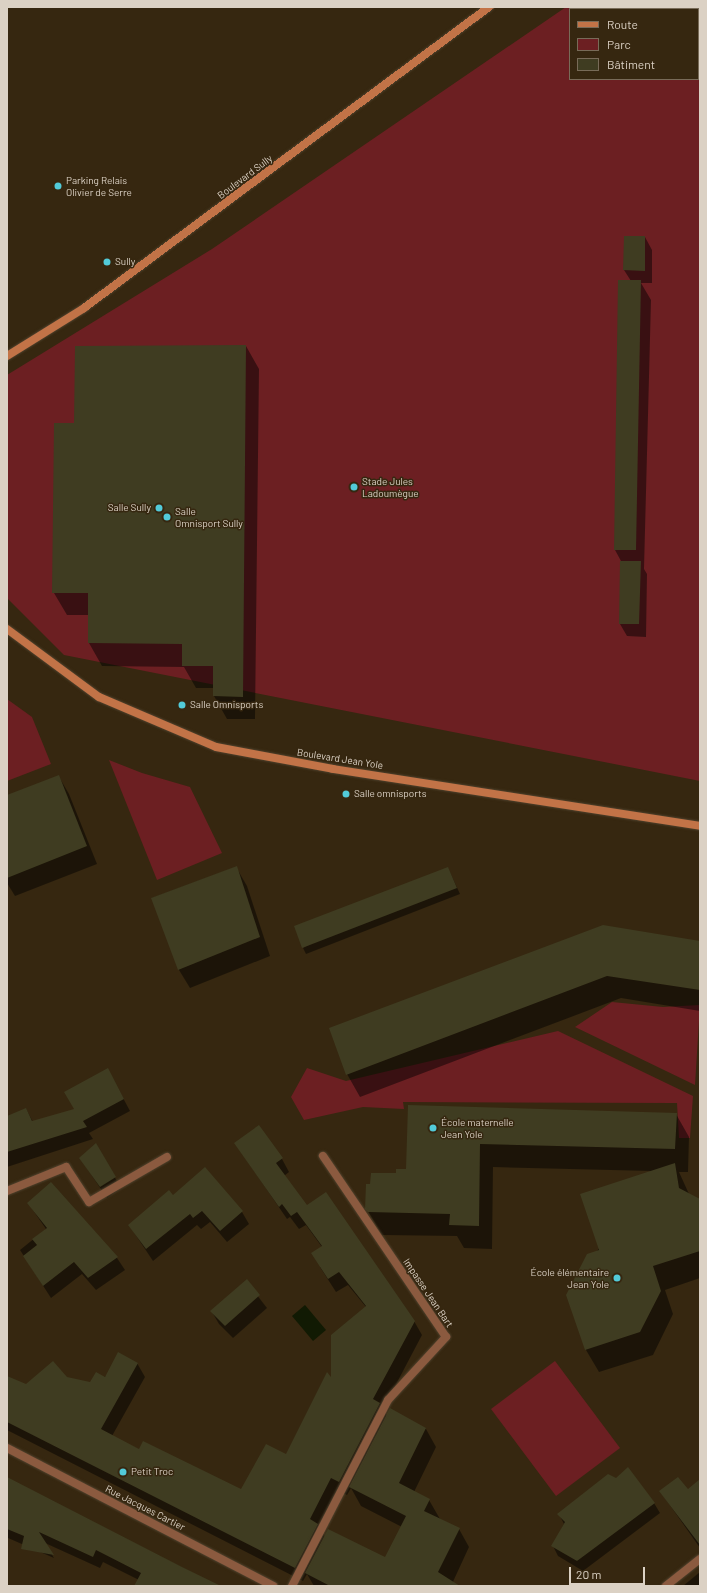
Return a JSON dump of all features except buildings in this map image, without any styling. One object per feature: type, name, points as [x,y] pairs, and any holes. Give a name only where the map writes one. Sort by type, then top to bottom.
[{"type":"main road","name":"Boulevard Sully","points":[[7,356],[84,308],[489,7]]},
{"type":"main road","name":"Boulevard Jean Yole","points":[[7,629],[99,697],[216,747],[333,769],[700,826]]},
{"type":"street","name":"Impasse Jean Bart","points":[[292,1586],[388,1400],[446,1337],[323,1156]]},
{"type":"street","points":[[7,1191],[66,1167],[89,1202],[167,1157]]},
{"type":"street","name":"Rue Jacques Cartier","points":[[7,1448],[273,1586]]},
{"type":"street","points":[[666,1586],[700,1559]]},
{"type":"green space","name":"Stade Jules Ladoumègue","points":[[566,7],[700,7],[700,781],[64,655],[7,598],[7,375],[212,249]]},
{"type":"green space","points":[[7,699],[32,717],[51,764],[7,781]]},
{"type":"green space","points":[[109,760],[142,773],[190,787],[222,853],[157,880]]},
{"type":"green space","points":[[612,1002],[663,1007],[700,1005],[695,1085],[575,1027]]},
{"type":"green space","points":[[558,1031],[693,1096],[690,1138],[679,1138],[677,1103],[403,1102],[404,1109],[363,1107],[304,1120],[291,1097],[307,1068],[346,1081]]},
{"type":"green space","points":[[555,1361],[620,1448],[556,1496],[491,1409]]},
{"type":"shaded area","points":[[305,1305],[326,1330],[313,1341],[292,1316]]},
{"type":"place","name":"Parking Relais Olivier de Serre","points":[[58,186]]},
{"type":"place","name":"Sully","points":[[107,262]]},
{"type":"place","name":"Stade Jules Ladoumègue","points":[[354,487]]},
{"type":"place","name":"Salle Sully","points":[[159,508]]},
{"type":"place","name":"Salle Omnisport Sully","points":[[167,517]]},
{"type":"place","name":"Salle Omnisports","points":[[182,705]]},
{"type":"place","name":"Salle omnisports","points":[[346,794]]},
{"type":"place","name":"École maternelle Jean Yole","points":[[433,1128]]},
{"type":"place","name":"École élémentaire Jean Yole","points":[[617,1278]]},
{"type":"place","name":"Petit Troc","points":[[123,1472]]}]
